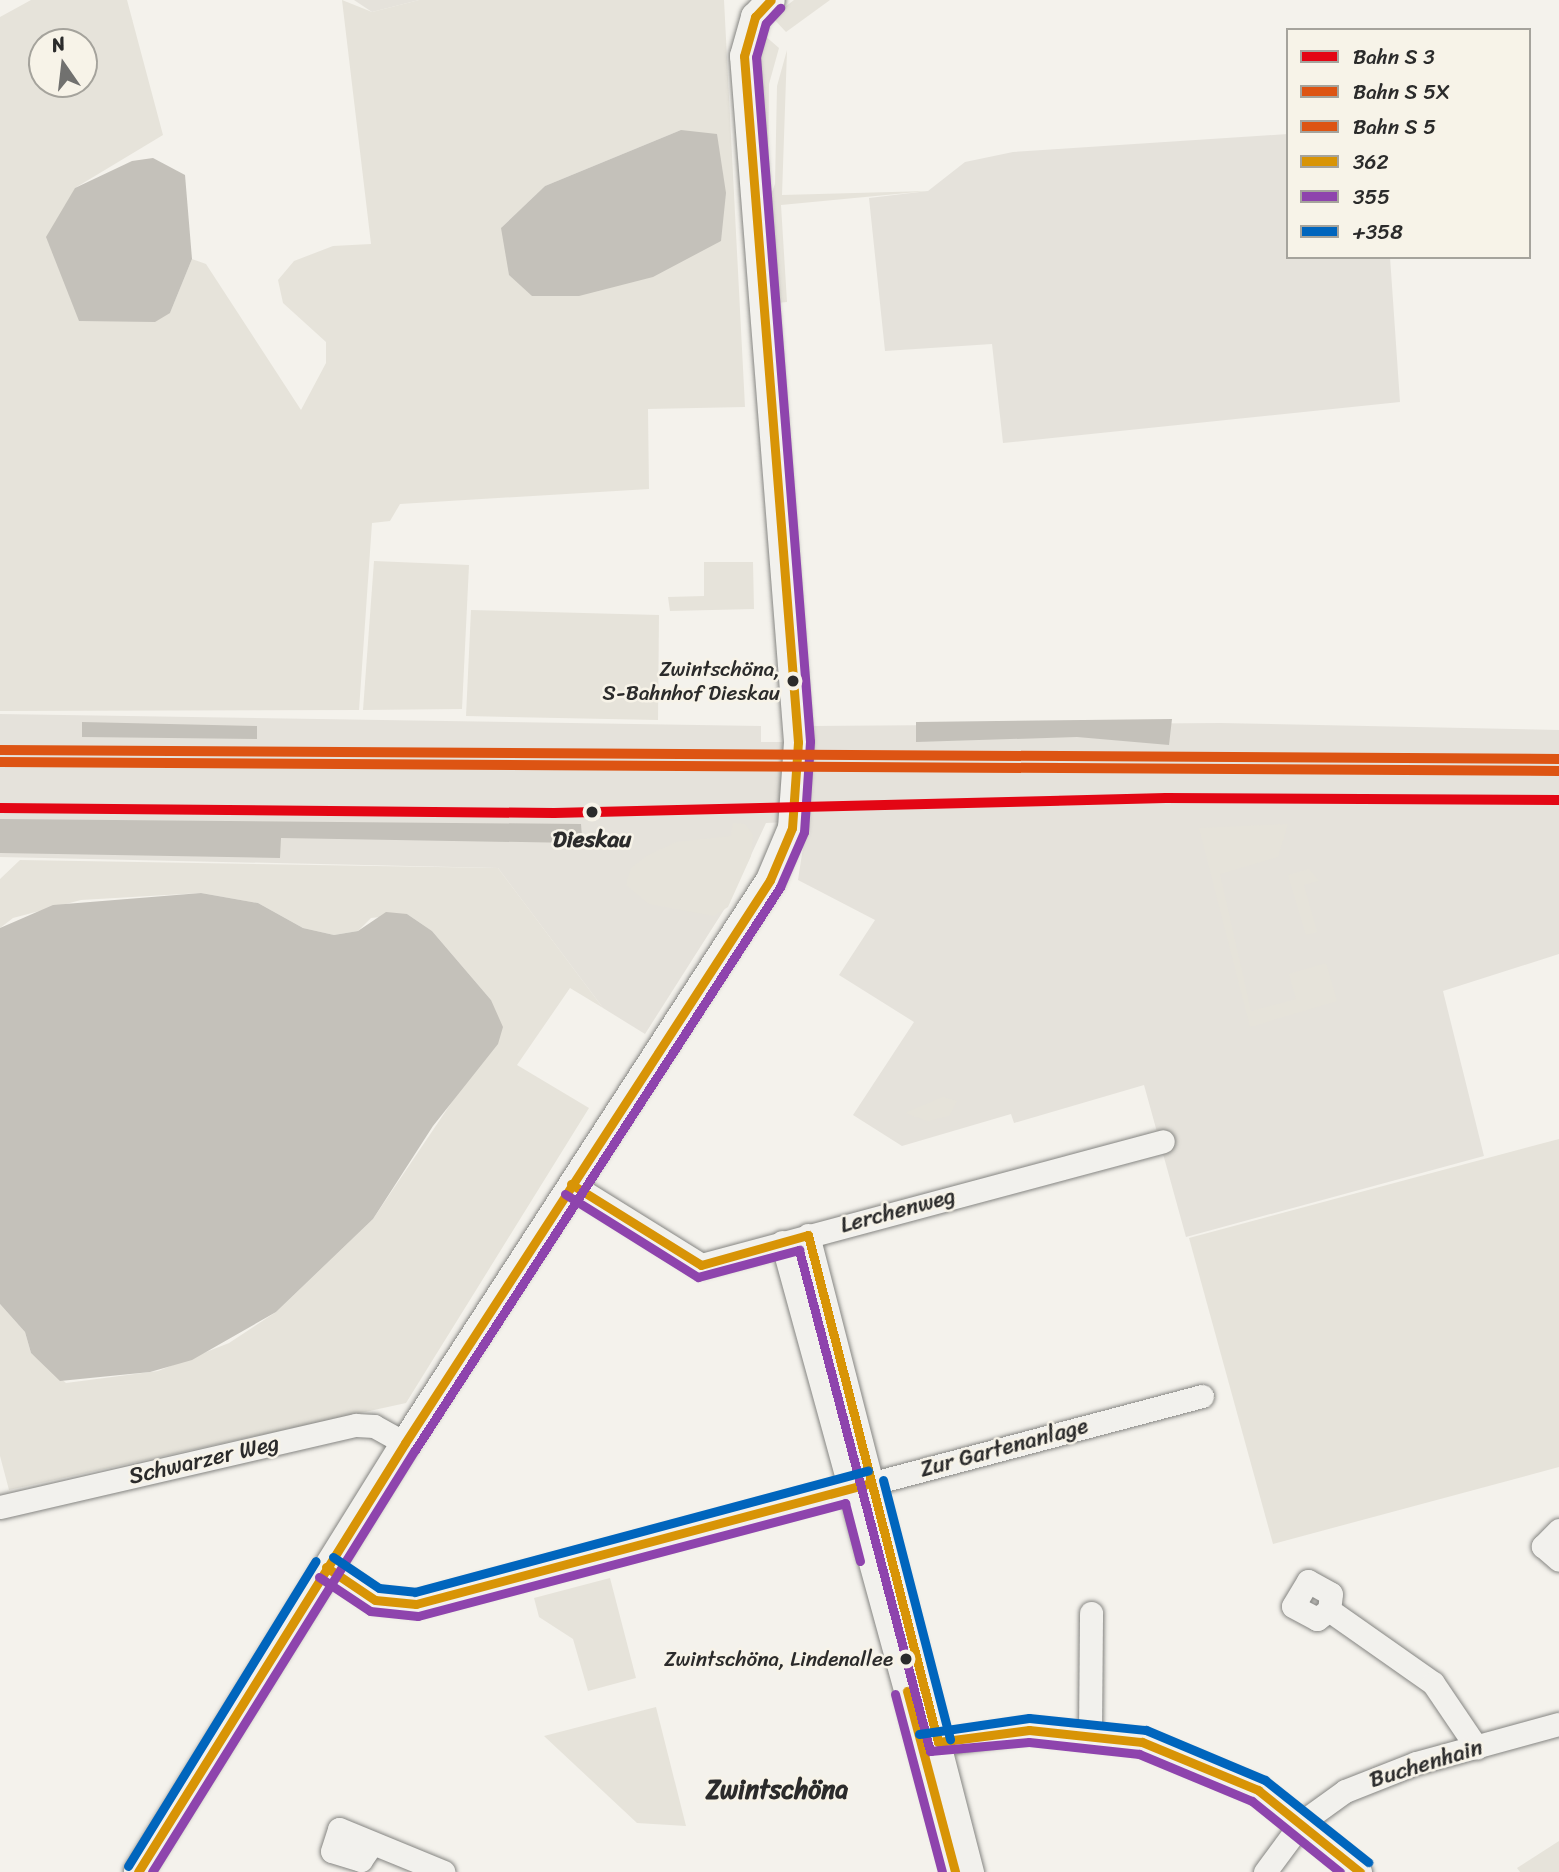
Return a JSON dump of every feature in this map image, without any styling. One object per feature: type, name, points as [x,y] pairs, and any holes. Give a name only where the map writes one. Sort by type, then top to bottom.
[{"type":"street","points":[[138,1872],[404,1443],[782,856],[799,797],[744,56],[763,9]]},
{"type":"street","name":"Lerchenweg","points":[[571,1184],[693,1263],[1163,1141]]},
{"type":"street","points":[[808,1235],[862,1485],[930,1744],[972,1872]]},
{"type":"street","points":[[782,1242],[862,1485]]},
{"type":"street","name":"Zur Gartenanlage","points":[[326,1567],[376,1600],[416,1604],[1202,1396]]},
{"type":"street","name":"Schwarzer Weg","points":[[0,1507],[356,1425],[374,1426],[404,1443]]},
{"type":"street","points":[[1559,1530],[1543,1546],[1559,1560]]},
{"type":"street","points":[[1329,1610],[1433,1683],[1477,1748]]},
{"type":"street","points":[[1090,1733],[1091,1613]]},
{"type":"street","name":"Buchenhain","points":[[1265,1872],[1302,1822],[1345,1791],[1389,1772],[1559,1724]]},
{"type":"street","points":[[930,1744],[992,1731],[1090,1733],[1205,1764],[1302,1822],[1360,1872]]},
{"type":"street","points":[[930,1744],[955,1872]]},
{"type":"street","points":[[370,1845],[444,1872]]},
{"type":"shaded area","points":[[31,0],[127,0],[163,135],[75,188],[170,313],[192,259],[206,264],[301,410],[326,363],[326,342],[283,303],[278,280],[294,261],[333,246],[371,244],[342,0],[372,12],[419,0],[724,0],[745,407],[648,409],[649,489],[400,504],[390,521],[372,523],[359,710],[0,711],[0,17]],"holes":[[[681,130],[501,228],[545,186]]]},
{"type":"shaded area","points":[[354,0],[419,0],[372,12]]},
{"type":"shaded area","points":[[794,0],[830,0],[786,32],[772,17]]},
{"type":"shaded area","points":[[764,35],[779,48],[769,84],[768,185],[753,72]]},
{"type":"shaded area","points":[[787,50],[782,195],[928,191],[781,205],[787,302],[778,303],[767,205],[775,184],[777,86]]},
{"type":"shaded area","points":[[681,130],[717,134],[726,193],[721,241],[653,277],[579,296],[532,296],[509,275],[501,228],[545,186]]},
{"type":"shaded area","points":[[1286,134],[1286,259],[1390,259],[1400,402],[1003,443],[992,344],[885,351],[869,198],[928,191],[965,162],[1013,152]]},
{"type":"shaded area","points":[[153,158],[185,175],[192,259],[170,313],[155,322],[79,321],[46,237],[75,188],[132,161]]},
{"type":"shaded area","points":[[374,561],[469,565],[462,709],[363,710]]},
{"type":"shaded area","points":[[704,562],[753,562],[754,609],[670,611],[668,597],[704,596]]},
{"type":"shaded area","points":[[471,610],[659,615],[658,720],[466,716]]},
{"type":"shaded area","points":[[0,714],[761,726],[761,742],[809,742],[809,726],[1220,723],[1559,730],[1559,954],[1443,991],[1484,1156],[1186,1237],[1144,1085],[1014,1123],[1011,1114],[902,1146],[853,1115],[914,1022],[839,975],[875,920],[798,880],[807,821],[766,823],[729,902],[645,1034],[603,1008],[498,868],[0,857]]},
{"type":"shaded area","points":[[1172,719],[1169,745],[1077,737],[916,742],[916,722]]},
{"type":"shaded area","points":[[82,722],[257,726],[257,739],[82,737]]},
{"type":"shaded area","points":[[0,819],[581,824],[582,837],[576,843],[281,838],[280,858],[0,853]]},
{"type":"shaded area","points":[[733,823],[745,824],[753,835],[751,856],[728,907],[714,916],[649,904],[626,885],[631,868],[648,855],[676,842],[731,836]]},
{"type":"shaded area","points":[[1288,824],[1278,857],[1220,874],[1251,1011],[1296,999],[1289,974],[1326,963],[1337,1001],[1250,1027],[1199,828]]},
{"type":"shaded area","points":[[20,860],[498,868],[603,1008],[570,988],[517,1065],[589,1108],[406,1403],[9,1490],[0,1456],[0,1304],[25,1332],[31,1353],[66,1383],[158,1371],[229,1343],[276,1312],[373,1219],[462,1087],[491,1000],[432,931],[407,914],[371,918],[358,931],[334,935],[303,928],[258,903],[201,893],[81,900],[13,918],[0,928],[0,879]]},
{"type":"shaded area","points":[[1309,869],[1319,881],[1304,885],[1317,932],[1306,935],[1288,875]]},
{"type":"shaded area","points":[[201,893],[258,903],[303,928],[334,935],[358,931],[386,912],[407,914],[432,931],[491,1000],[503,1027],[498,1044],[433,1126],[373,1219],[276,1312],[192,1360],[150,1372],[60,1381],[31,1353],[25,1332],[0,1304],[0,928],[53,905]]},
{"type":"shaded area","points":[[943,1097],[957,1101],[949,1116],[928,1121],[905,1113]]},
{"type":"shaded area","points":[[1559,1139],[1559,1467],[1273,1544],[1189,1238]]},
{"type":"shaded area","points":[[610,1578],[636,1678],[588,1691],[573,1639],[539,1617],[534,1598]]},
{"type":"shaded area","points":[[656,1707],[686,1826],[637,1823],[544,1736]]},
{"type":"shaded area","points":[[1559,1841],[1559,1872],[1520,1872],[1517,1868]]},
{"type":"transit line","name":"362","points":[[138,1872],[405,1443],[770,880],[792,828],[798,742],[744,56],[755,17],[771,0]]},
{"type":"transit line","name":"355","points":[[152,1872],[415,1450],[780,887],[804,832],[810,741],[756,57],[766,23],[780,8]]},
{"type":"transit line","points":[[0,750],[1559,759]]},
{"type":"transit line","points":[[0,762],[1559,771]]},
{"type":"transit line","points":[[0,808],[554,813],[1166,798],[1559,800]]},
{"type":"transit line","name":"362","points":[[571,1184],[701,1265],[808,1235],[938,1742]]},
{"type":"transit line","name":"355","points":[[565,1194],[698,1277],[799,1250],[930,1751],[1029,1742],[1139,1754],[1252,1801],[1340,1872]]},
{"type":"transit line","name":"+358","points":[[333,1557],[379,1588],[415,1592],[868,1471]]},
{"type":"transit line","name":"+358","points":[[883,1480],[950,1739]]},
{"type":"transit line","name":"362","points":[[326,1567],[375,1600],[416,1604],[871,1483]]},
{"type":"transit line","name":"355","points":[[319,1577],[370,1611],[418,1616],[845,1503],[860,1561]]},
{"type":"transit line","name":"+358","points":[[128,1866],[316,1561]]},
{"type":"transit line","name":"362","points":[[907,1691],[955,1872]]},
{"type":"transit line","name":"355","points":[[895,1694],[942,1872]]},
{"type":"transit line","name":"+358","points":[[919,1734],[1029,1718],[1146,1730],[1265,1780],[1368,1862]]},
{"type":"transit line","name":"362","points":[[938,1742],[1029,1730],[1142,1742],[1258,1790],[1360,1872]]},
{"type":"place","name":"Zwintschöna, S-Bahnhof Dieskau","points":[[793,681]]},
{"type":"place","name":"Dieskau","points":[[592,812]]},
{"type":"place","name":"Zwintschöna, Lindenallee","points":[[906,1659]]},
{"type":"district","name":"Zwintschöna","points":[[777,1790]]}]
